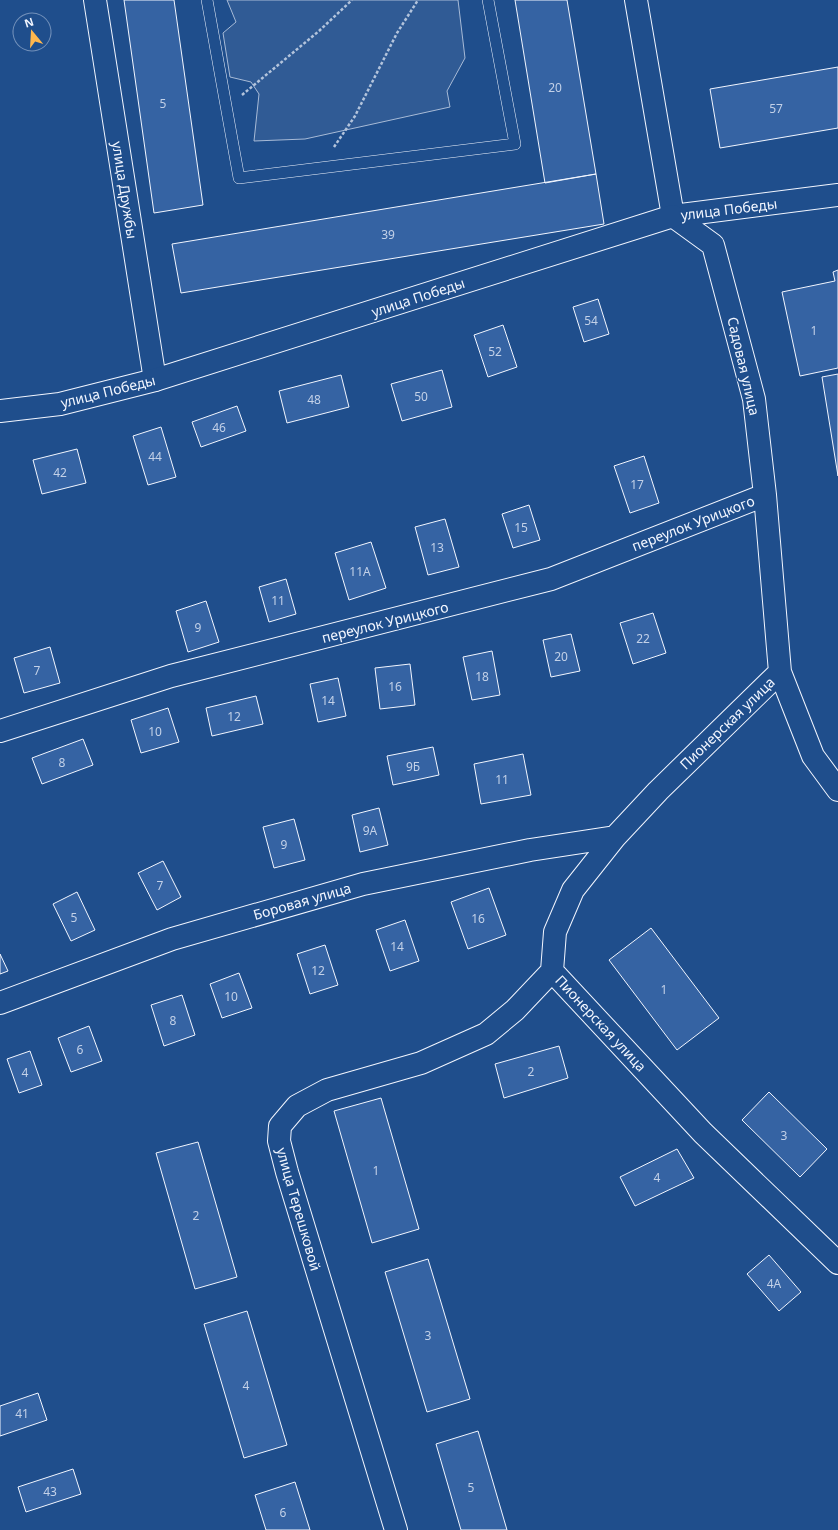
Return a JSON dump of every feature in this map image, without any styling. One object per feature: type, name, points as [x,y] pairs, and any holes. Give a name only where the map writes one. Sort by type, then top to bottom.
[{"type":"street","name":"улица Дружбы","points":[[95,0],[155,380]]},
{"type":"street","points":[[636,0],[673,216]]},
{"type":"street","name":"улица Победы","points":[[0,411],[60,404],[155,380],[673,216],[838,195]]},
{"type":"street","name":"Садовая улица","points":[[673,216],[713,245],[754,399],[765,495],[780,672],[813,756],[838,790]]},
{"type":"street","name":"переулок Урицкого","points":[[0,731],[171,676],[551,579],[765,495]]},
{"type":"street","name":"Пионерская улица","points":[[780,672],[658,791],[615,837],[574,890],[555,932],[552,971],[704,1133],[838,1263]]},
{"type":"street","name":"Боровая улица","points":[[0,1003],[172,939],[363,884],[530,850],[615,837]]},
{"type":"street","name":"улица Терешковой","points":[[396,1530],[287,1172],[279,1141],[280,1126],[297,1106],[327,1090],[421,1063],[486,1034],[515,1010],[552,971]]},
{"type":"lane","points":[[208,0],[239,178],[515,144],[488,0]]},
{"type":"path","points":[[227,110],[266,74],[319,31],[352,0]]},
{"type":"path","points":[[319,169],[355,116],[397,34],[418,0]]},
{"type":"shaded area","points":[[227,0],[458,0],[465,58],[447,91],[450,107],[305,139],[254,141],[259,94],[251,82],[230,77],[223,33],[236,22]]},
{"type":"building","points":[[124,0],[174,0],[203,205],[154,213]]},
{"type":"building","points":[[515,0],[567,0],[596,174],[545,183]]},
{"type":"building","points":[[838,67],[838,128],[720,148],[710,89]]},
{"type":"building","points":[[596,174],[604,224],[181,293],[172,244]]},
{"type":"building","points":[[838,270],[838,368],[800,376],[782,292],[835,281],[833,272]]},
{"type":"building","points":[[598,299],[609,334],[584,342],[573,307]]},
{"type":"building","points":[[503,325],[517,367],[488,377],[474,335]]},
{"type":"building","points":[[442,370],[452,407],[402,421],[391,384]]},
{"type":"building","points":[[838,374],[838,476],[822,377]]},
{"type":"building","points":[[341,375],[349,407],[287,423],[279,391]]},
{"type":"building","points":[[237,406],[246,431],[201,447],[192,422]]},
{"type":"building","points":[[161,427],[176,477],[148,485],[133,436]]},
{"type":"building","points":[[77,449],[86,483],[42,494],[33,460]]},
{"type":"building","points":[[644,456],[659,503],[630,513],[614,466]]},
{"type":"building","points":[[529,505],[540,540],[513,548],[502,514]]},
{"type":"building","points":[[445,519],[459,567],[428,575],[415,527]]},
{"type":"building","points":[[371,542],[386,588],[349,600],[335,553]]},
{"type":"building","points":[[286,579],[296,614],[269,622],[259,587]]},
{"type":"building","points":[[206,601],[219,642],[188,652],[176,611]]},
{"type":"building","points":[[653,613],[666,653],[633,664],[620,623]]},
{"type":"building","points":[[571,634],[580,671],[551,677],[543,640]]},
{"type":"building","points":[[50,647],[60,683],[24,693],[14,658]]},
{"type":"building","points":[[492,651],[500,695],[472,700],[463,657]]},
{"type":"building","points":[[410,664],[415,705],[380,709],[375,668]]},
{"type":"building","points":[[338,678],[346,716],[318,722],[310,684]]},
{"type":"building","points":[[256,696],[263,724],[212,736],[206,708]]},
{"type":"building","points":[[168,708],[179,742],[141,753],[131,720]]},
{"type":"building","points":[[83,739],[93,765],[42,784],[32,758]]},
{"type":"building","points":[[433,747],[439,775],[393,785],[387,756]]},
{"type":"building","points":[[523,754],[531,795],[481,804],[474,764]]},
{"type":"building","points":[[379,808],[388,845],[360,852],[352,815]]},
{"type":"building","points":[[294,819],[305,860],[274,868],[263,827]]},
{"type":"building","points":[[163,861],[181,897],[157,910],[138,873]]},
{"type":"building","points":[[489,888],[506,935],[468,949],[451,902]]},
{"type":"building","points":[[77,892],[95,930],[71,941],[53,904]]},
{"type":"building","points":[[405,920],[419,961],[390,971],[376,930]]},
{"type":"building","points":[[651,928],[719,1018],[677,1050],[609,960]]},
{"type":"building","points":[[325,945],[338,985],[310,994],[297,954]]},
{"type":"building","points":[[0,954],[8,971],[0,974]]},
{"type":"building","points":[[239,973],[252,1008],[222,1018],[210,984]]},
{"type":"building","points":[[182,995],[195,1035],[164,1046],[151,1005]]},
{"type":"building","points":[[89,1026],[102,1061],[71,1072],[58,1038]]},
{"type":"building","points":[[559,1046],[568,1078],[504,1098],[495,1064]]},
{"type":"building","points":[[30,1051],[42,1085],[19,1093],[7,1059]]},
{"type":"building","points":[[769,1092],[827,1149],[800,1177],[742,1120]]},
{"type":"building","points":[[381,1098],[419,1229],[372,1243],[334,1111]]},
{"type":"building","points":[[198,1142],[237,1277],[195,1289],[156,1153]]},
{"type":"building","points":[[677,1149],[694,1178],[635,1206],[620,1177]]},
{"type":"building","points":[[769,1255],[801,1292],[779,1311],[747,1274]]},
{"type":"building","points":[[428,1259],[470,1399],[427,1412],[385,1272]]},
{"type":"building","points":[[247,1311],[287,1445],[244,1458],[204,1324]]},
{"type":"building","points":[[38,1393],[47,1420],[0,1436],[0,1406]]},
{"type":"building","points":[[478,1431],[507,1530],[461,1530],[436,1444]]},
{"type":"building","points":[[73,1469],[81,1494],[26,1512],[18,1487]]},
{"type":"building","points":[[295,1482],[310,1530],[266,1530],[255,1495]]}]
